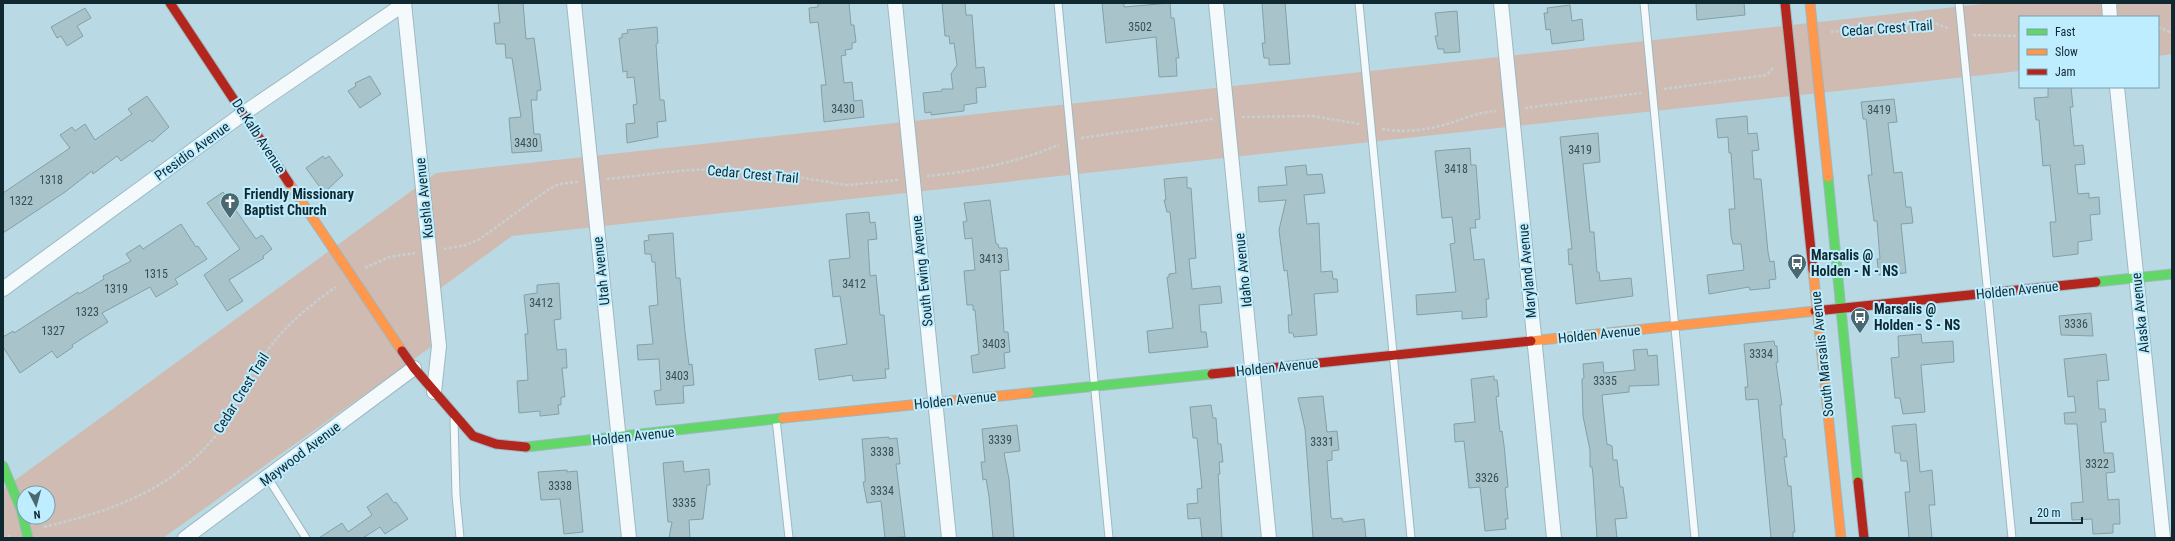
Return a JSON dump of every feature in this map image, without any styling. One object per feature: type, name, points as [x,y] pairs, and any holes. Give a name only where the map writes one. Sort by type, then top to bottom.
[{"type":"street","name":"De Kalb Avenue","points":[[170,3],[351,277],[414,368]]},
{"type":"street","name":"Utah Avenue","points":[[574,3],[629,538]]},
{"type":"street","name":"South Ewing Avenue","points":[[895,3],[949,538]]},
{"type":"street","name":"Idaho Avenue","points":[[1216,3],[1269,538]]},
{"type":"street","name":"Maryland Avenue","points":[[1501,3],[1533,341],[1554,538]]},
{"type":"street","name":"South Marsalis Avenue","points":[[1785,3],[1841,538]]},
{"type":"street","name":"South Marsalis Avenue","points":[[1810,3],[1864,538]]},
{"type":"street","points":[[2109,3],[2110,16]]},
{"type":"street","name":"Presidio Avenue","points":[[3,289],[244,113],[404,4]]},
{"type":"street","name":"Kushla Avenue","points":[[404,4],[439,346],[434,392]]},
{"type":"street","name":"Alaska Avenue","points":[[2118,88],[2163,538]]},
{"type":"street","name":"Holden Avenue","points":[[414,368],[473,436],[496,444],[522,447],[619,438],[935,402],[2172,274]]},
{"type":"street","name":"Maywood Avenue","points":[[185,538],[268,478],[414,368]]},
{"type":"street","points":[[3,466],[21,509],[28,538]]},
{"type":"lane","points":[[1058,3],[1109,538]]},
{"type":"lane","points":[[1359,3],[1392,355],[1411,538]]},
{"type":"lane","points":[[1644,3],[1676,326],[1695,538]]},
{"type":"lane","points":[[1959,3],[2012,538]]},
{"type":"lane","points":[[454,414],[456,495],[460,538]]},
{"type":"lane","points":[[776,419],[789,538]]},
{"type":"lane","points":[[268,478],[306,538]]},
{"type":"path","name":"Cedar Crest Trail","points":[[1824,32],[1922,23],[1937,24],[1962,32],[1988,36],[2019,36]]},
{"type":"path","points":[[2159,27],[2172,33]]},
{"type":"path","name":"Cedar Crest Trail","points":[[604,179],[688,170],[727,169],[766,172],[847,184],[868,184],[902,179]]},
{"type":"path","points":[[441,250],[466,245],[480,239],[546,191],[559,184],[581,181]]},
{"type":"path","points":[[359,272],[374,263],[389,257],[422,252]]},
{"type":"path","name":"Cedar Crest Trail","points":[[41,527],[97,514],[124,504],[155,488],[184,468],[208,444],[224,424],[262,357],[285,329],[300,313],[339,285]]},
{"type":"shaded area","points":[[1992,3],[2172,3],[2172,54],[2159,56],[2159,16],[2019,16],[2019,71],[512,236],[427,298],[431,347],[163,538],[3,538],[3,489],[436,173]]},
{"type":"building","points":[[498,3],[523,3],[526,39],[534,38],[541,90],[537,91],[537,100],[531,100],[534,134],[540,134],[542,151],[512,153],[509,118],[521,117],[512,58],[506,58],[505,44],[496,44],[494,23],[500,23]]},
{"type":"building","points":[[818,3],[849,3],[851,25],[854,25],[856,42],[852,43],[852,49],[845,50],[846,55],[841,56],[844,83],[852,82],[854,101],[862,100],[864,117],[824,122],[821,85],[826,85],[818,22],[810,23],[809,8],[818,7]]},
{"type":"building","points":[[942,3],[965,3],[966,15],[972,15],[976,68],[984,67],[986,87],[976,88],[977,103],[964,105],[964,111],[931,115],[931,112],[925,113],[923,93],[942,91],[942,89],[953,89],[951,74],[957,65],[954,43],[950,44],[949,36],[945,36]]},
{"type":"building","points":[[1102,3],[1124,3],[1124,7],[1170,3],[1171,18],[1174,18],[1179,58],[1176,58],[1177,76],[1159,77],[1156,37],[1106,43]]},
{"type":"building","points":[[1262,3],[1285,3],[1290,64],[1269,65],[1269,58],[1264,58],[1262,43],[1265,43]]},
{"type":"building","points":[[1696,3],[1744,3],[1745,15],[1697,20]]},
{"type":"building","points":[[1570,5],[1572,21],[1582,19],[1584,40],[1552,44],[1550,29],[1546,30],[1544,13],[1548,13],[1547,8]]},
{"type":"building","points":[[85,8],[91,18],[77,26],[83,36],[67,46],[61,36],[57,38],[51,27]]},
{"type":"building","points":[[1457,11],[1460,52],[1444,53],[1444,49],[1438,49],[1435,36],[1438,36],[1435,13]]},
{"type":"building","points":[[657,27],[658,43],[656,44],[660,100],[664,100],[666,121],[657,122],[658,137],[627,143],[626,124],[635,123],[633,105],[637,104],[634,77],[627,78],[627,71],[623,72],[619,38],[622,38],[622,34],[628,33],[627,30]]},
{"type":"building","points":[[370,76],[381,94],[360,108],[348,91],[356,86],[355,83]]},
{"type":"building","points":[[2048,88],[2071,88],[2073,107],[2070,107],[2074,146],[2083,145],[2085,164],[2075,165],[2078,194],[2089,193],[2089,198],[2099,197],[2100,214],[2090,215],[2092,240],[2078,242],[2078,254],[2053,257],[2050,222],[2056,222],[2050,165],[2043,166],[2039,120],[2036,120],[2034,98],[2048,97]]},
{"type":"building","points":[[147,96],[169,127],[152,142],[150,140],[121,161],[117,156],[93,174],[92,171],[65,192],[3,233],[3,193],[70,148],[60,135],[72,127],[75,131],[85,124],[95,140],[132,114],[128,109]]},
{"type":"building","points":[[1894,99],[1897,122],[1888,123],[1894,173],[1902,172],[1906,207],[1911,207],[1913,223],[1901,224],[1906,273],[1879,275],[1877,259],[1880,259],[1877,221],[1874,221],[1868,175],[1872,175],[1866,119],[1863,119],[1861,102]]},
{"type":"building","points":[[1747,116],[1748,134],[1757,133],[1759,150],[1752,151],[1754,179],[1761,179],[1768,252],[1770,262],[1774,261],[1776,279],[1769,280],[1770,288],[1750,290],[1749,287],[1709,294],[1707,275],[1744,270],[1741,244],[1733,244],[1731,236],[1729,209],[1735,209],[1731,153],[1729,153],[1728,137],[1718,138],[1716,119]]},
{"type":"building","points":[[1598,133],[1600,162],[1583,164],[1590,232],[1594,232],[1597,272],[1599,272],[1600,281],[1631,278],[1633,296],[1576,304],[1572,264],[1569,265],[1568,249],[1572,249],[1560,137]]},
{"type":"building","points":[[1470,148],[1471,165],[1476,165],[1480,219],[1475,220],[1476,228],[1470,228],[1474,260],[1484,259],[1489,299],[1486,299],[1487,317],[1462,319],[1462,311],[1417,315],[1416,295],[1456,292],[1450,244],[1455,243],[1452,217],[1442,218],[1435,151]]},
{"type":"building","points":[[323,156],[325,159],[329,156],[343,175],[324,193],[306,168]]},
{"type":"building","points":[[1306,165],[1307,175],[1322,174],[1325,193],[1304,195],[1307,224],[1319,223],[1321,272],[1332,271],[1333,279],[1337,279],[1338,292],[1314,294],[1317,335],[1294,337],[1293,333],[1289,333],[1288,315],[1292,315],[1287,270],[1284,271],[1279,230],[1286,200],[1259,202],[1258,187],[1287,185],[1285,167]]},
{"type":"building","points":[[1187,177],[1187,188],[1191,188],[1196,258],[1189,259],[1192,289],[1220,286],[1222,303],[1199,305],[1201,332],[1206,332],[1208,347],[1149,353],[1147,331],[1173,328],[1167,277],[1169,277],[1169,274],[1176,273],[1170,212],[1167,212],[1164,200],[1166,200],[1164,179]]},
{"type":"building","name":"Friendly Missionary Baptist Church","points":[[223,192],[256,239],[262,235],[272,249],[263,256],[264,258],[229,280],[243,301],[227,311],[204,275],[240,249],[207,203]]},
{"type":"building","points":[[990,200],[996,244],[998,244],[999,248],[1007,248],[1009,270],[1000,271],[1004,332],[1008,332],[1010,352],[1004,353],[1005,368],[973,373],[971,356],[979,354],[975,310],[973,310],[973,305],[967,305],[964,271],[975,270],[972,238],[965,239],[963,222],[967,221],[964,203]]},
{"type":"building","points":[[869,212],[870,223],[875,222],[877,239],[868,240],[870,276],[876,275],[880,315],[884,315],[889,369],[885,369],[886,378],[853,381],[852,375],[819,380],[815,349],[847,344],[840,296],[833,297],[829,260],[850,258],[846,214]]},
{"type":"building","points":[[181,224],[196,247],[198,246],[207,259],[175,279],[178,284],[156,297],[150,287],[102,313],[108,322],[72,345],[73,347],[57,358],[52,351],[20,373],[3,347],[3,337],[13,331],[14,333],[78,292],[79,294],[104,279],[103,276],[131,261],[126,254],[140,245],[143,249]]},
{"type":"building","points":[[673,233],[676,278],[680,278],[689,365],[692,364],[694,385],[683,386],[684,403],[656,405],[654,391],[661,390],[659,359],[638,360],[637,345],[653,344],[649,306],[658,305],[655,262],[652,262],[651,254],[645,254],[644,241],[649,240],[648,235]]},
{"type":"building","points":[[559,283],[561,319],[554,320],[557,350],[566,349],[567,368],[562,368],[565,397],[561,397],[561,405],[558,405],[559,414],[540,416],[540,411],[519,413],[517,381],[528,380],[525,334],[528,334],[524,295],[537,293],[537,285]]},
{"type":"building","points":[[2091,313],[2093,336],[2061,335],[2059,316]]},
{"type":"building","points":[[1921,334],[1922,343],[1953,341],[1954,362],[1921,365],[1925,412],[1903,414],[1900,398],[1895,398],[1891,358],[1899,357],[1898,336]]},
{"type":"building","points":[[1774,341],[1775,346],[1777,346],[1778,362],[1776,363],[1782,405],[1780,405],[1783,439],[1785,439],[1787,457],[1784,457],[1788,486],[1791,486],[1795,532],[1793,532],[1793,538],[1771,538],[1758,399],[1746,400],[1745,387],[1748,387],[1744,344]]},
{"type":"building","points":[[1647,349],[1648,356],[1657,355],[1659,385],[1629,386],[1629,392],[1602,395],[1607,444],[1612,446],[1613,460],[1617,460],[1620,487],[1623,487],[1627,518],[1615,519],[1617,538],[1597,538],[1593,475],[1592,467],[1590,467],[1590,450],[1583,416],[1583,364],[1603,362],[1604,373],[1635,370],[1633,350]]},
{"type":"building","points":[[2106,354],[2109,380],[2097,381],[2099,409],[2105,409],[2106,422],[2101,422],[2104,453],[2113,453],[2115,472],[2106,473],[2108,500],[2119,499],[2120,524],[2113,524],[2113,533],[2093,534],[2092,519],[2072,520],[2071,503],[2083,502],[2077,424],[2065,424],[2064,413],[2076,412],[2074,396],[2068,397],[2064,359]]},
{"type":"building","points":[[1494,376],[1494,380],[1497,380],[1499,396],[1496,397],[1500,432],[1502,431],[1504,445],[1508,487],[1505,488],[1508,519],[1505,519],[1506,529],[1485,531],[1480,487],[1469,488],[1464,441],[1455,442],[1454,424],[1475,422],[1471,379]]},
{"type":"building","points":[[1323,396],[1327,432],[1337,431],[1339,450],[1332,451],[1332,460],[1327,461],[1331,517],[1333,519],[1342,518],[1343,522],[1364,519],[1366,538],[1313,538],[1305,429],[1298,398]]},
{"type":"building","points":[[1211,405],[1213,418],[1216,418],[1218,444],[1221,444],[1223,462],[1219,462],[1220,474],[1218,474],[1222,538],[1202,538],[1200,518],[1188,519],[1187,504],[1198,503],[1197,489],[1202,488],[1197,438],[1193,438],[1190,407]]},
{"type":"building","points":[[1916,424],[1920,472],[1932,470],[1935,505],[1929,505],[1932,538],[1909,538],[1905,492],[1910,492],[1907,461],[1901,461],[1900,453],[1895,453],[1892,426]]},
{"type":"building","points":[[1017,425],[1020,451],[1004,453],[1009,479],[1014,538],[993,538],[989,496],[986,479],[983,480],[981,462],[985,462],[982,429]]},
{"type":"building","points":[[889,437],[889,439],[897,438],[900,464],[896,464],[905,537],[885,538],[881,501],[867,503],[863,482],[865,482],[865,475],[862,439]]},
{"type":"building","points":[[683,461],[684,472],[709,469],[710,485],[707,485],[703,519],[689,520],[690,538],[669,538],[672,522],[668,522],[663,463]]},
{"type":"building","points":[[567,470],[567,472],[577,471],[583,532],[564,534],[560,499],[541,500],[538,472]]},
{"type":"building","points":[[387,493],[394,503],[396,502],[408,519],[385,534],[380,527],[363,538],[319,538],[342,523],[348,532],[372,515],[367,507]]},
{"type":"traffic: fast","points":[[1828,177],[1858,482]]},
{"type":"traffic: fast","points":[[2096,282],[2172,274]]},
{"type":"traffic: fast","points":[[1029,393],[1212,374]]},
{"type":"traffic: fast","points":[[526,447],[783,418]]},
{"type":"traffic: fast","points":[[3,466],[21,509],[28,538]]},
{"type":"traffic: slow","points":[[1810,3],[1828,177]]},
{"type":"traffic: slow","points":[[289,183],[402,351]]},
{"type":"traffic: slow","points":[[1813,270],[1841,538]]},
{"type":"traffic: slow","points":[[1531,341],[1815,311]]},
{"type":"traffic: slow","points":[[783,418],[1029,393]]},
{"type":"traffic: jam","points":[[170,3],[289,183]]},
{"type":"traffic: jam","points":[[1785,3],[1813,270]]},
{"type":"traffic: jam","points":[[1815,311],[2096,282]]},
{"type":"traffic: jam","points":[[1212,374],[1531,341]]},
{"type":"traffic: jam","points":[[402,351],[414,368],[473,436],[496,444],[526,447]]},
{"type":"traffic: jam","points":[[1858,482],[1864,538]]},
{"type":"place","name":"Friendly Missionary Baptist Church","points":[[230,219]]},
{"type":"place","name":"Marsalis @ Holden - N - NS","points":[[1797,280]]},
{"type":"place","name":"Marsalis @ Holden - S - NS","points":[[1860,334]]}]
